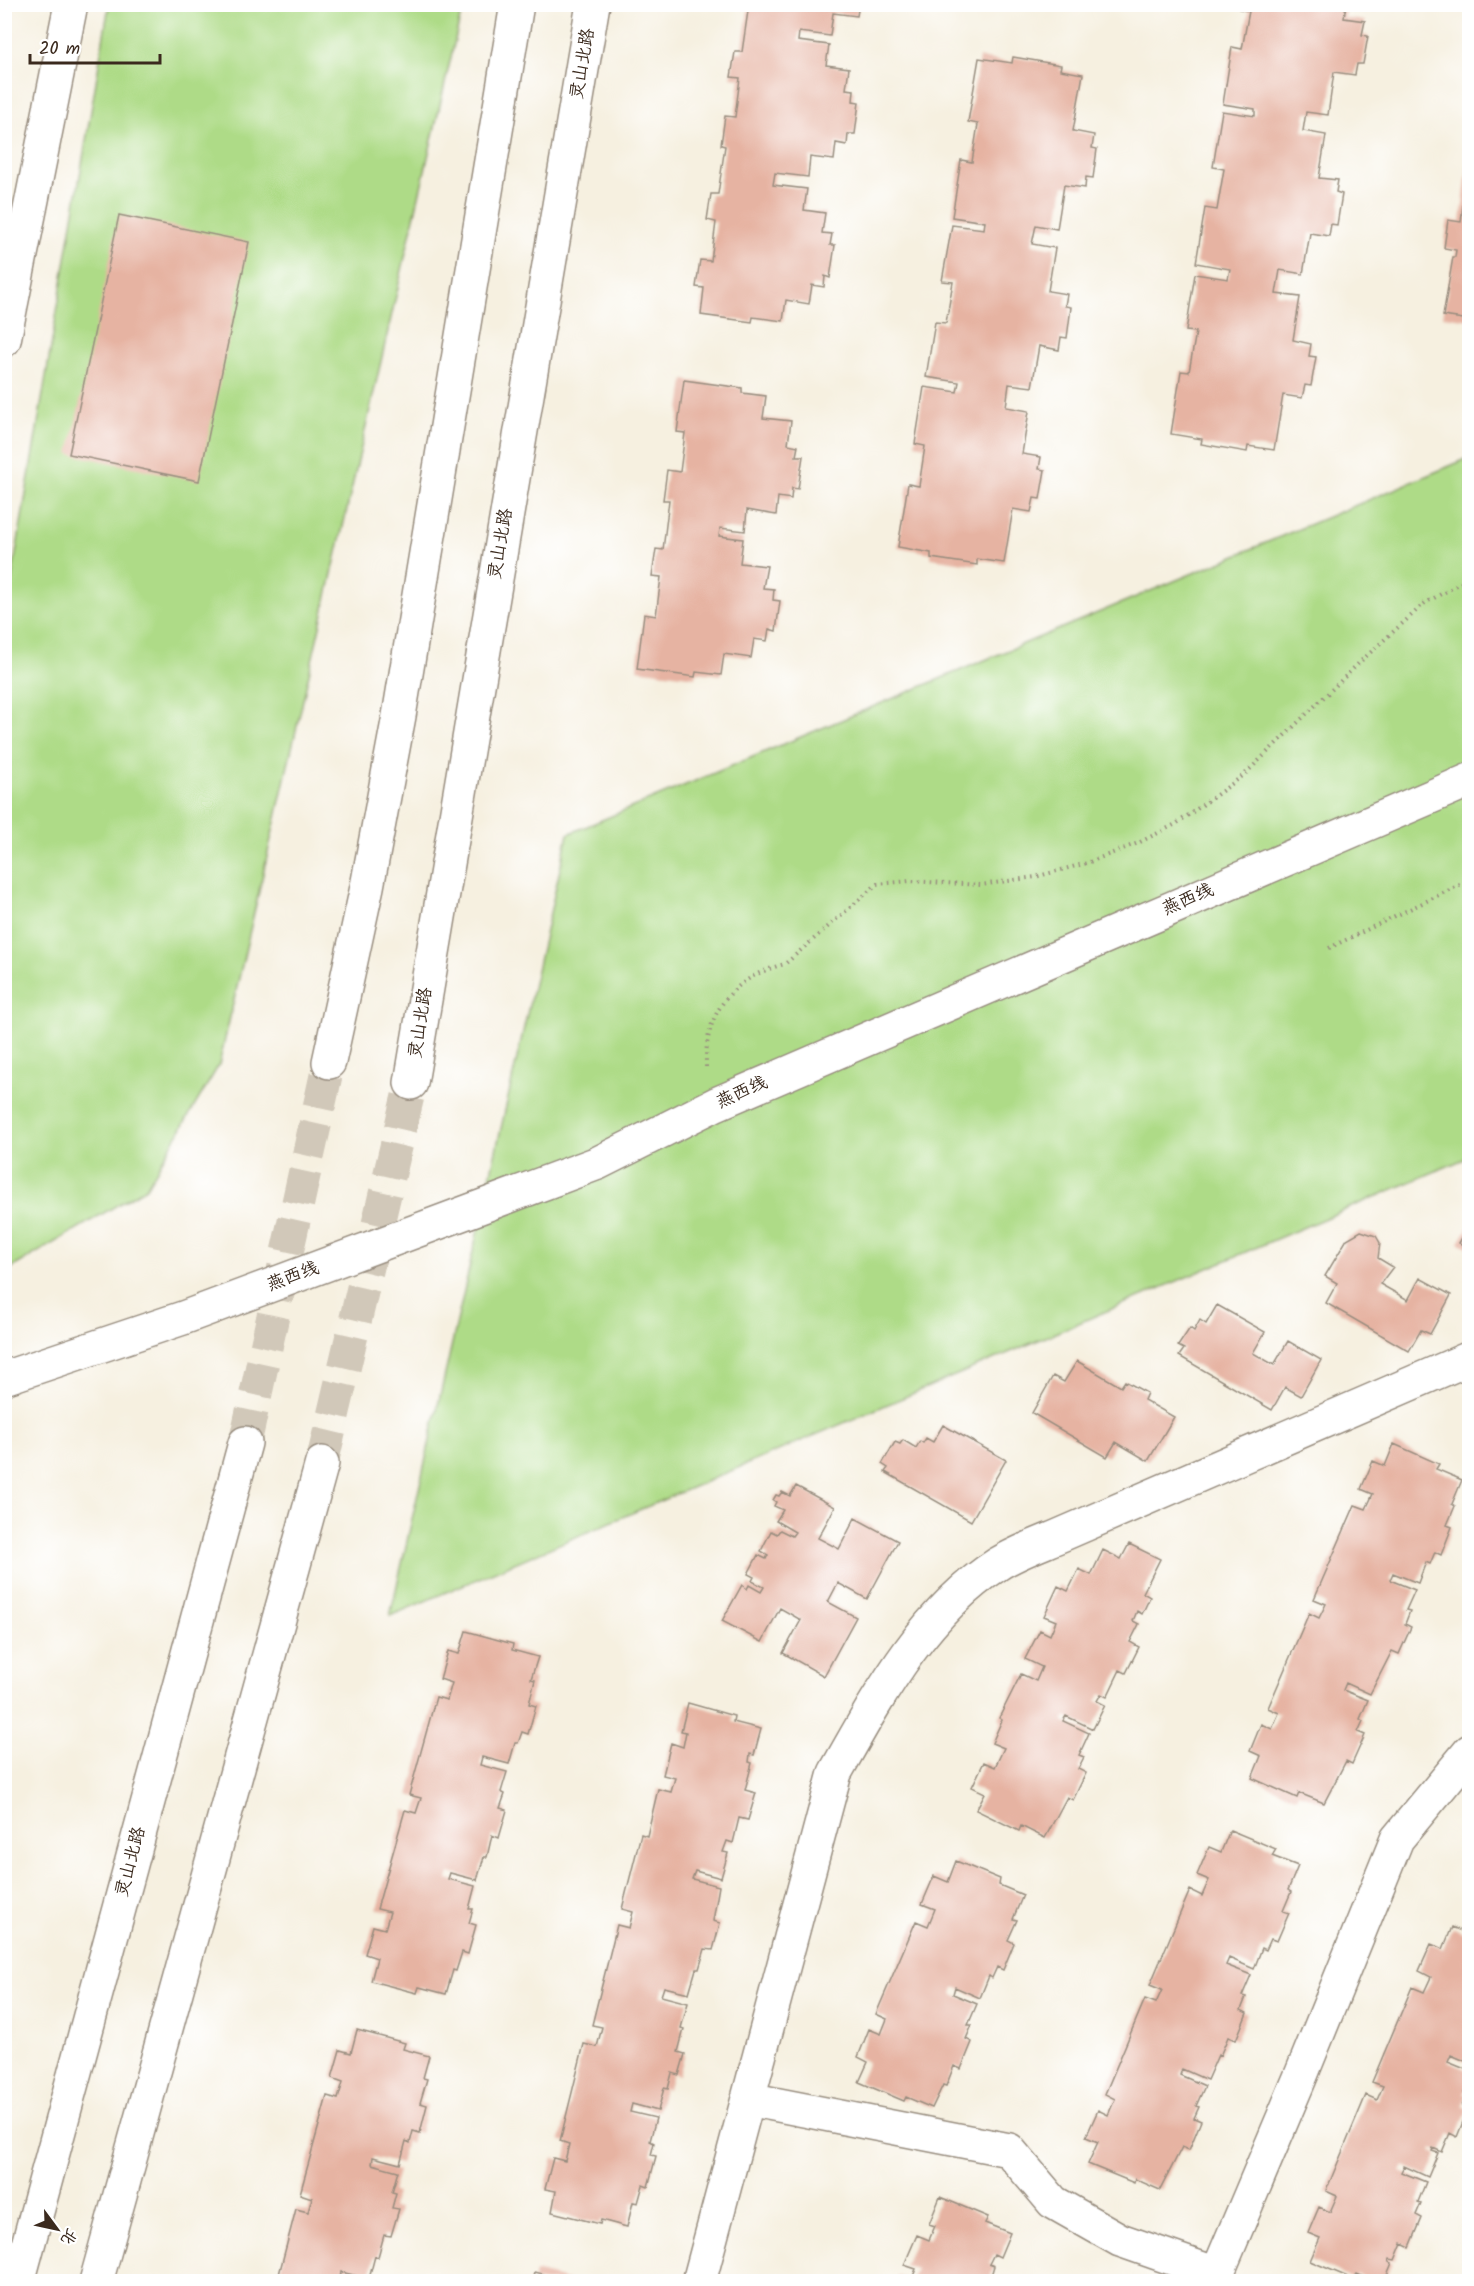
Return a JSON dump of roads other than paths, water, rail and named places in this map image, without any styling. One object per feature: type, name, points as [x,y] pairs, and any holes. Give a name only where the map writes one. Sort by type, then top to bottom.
[{"type":"street","points":[[4,340],[71,4]]},
{"type":"street","points":[[329,1062],[367,887],[399,716],[517,4]]},
{"type":"street","name":"灵山北路","points":[[411,1083],[593,4]]},
{"type":"street","name":"燕西线","points":[[4,1378],[183,1318],[598,1163],[716,1104],[1470,780]]},
{"type":"street","points":[[699,2282],[835,1773],[894,1674],[936,1620],[961,1594],[998,1564],[1060,1534],[1470,1358]]},
{"type":"street","name":"灵山北路","points":[[18,2282],[245,1443]]},
{"type":"street","points":[[96,2282],[322,1462]]},
{"type":"street","points":[[748,2099],[1009,2150],[1053,2202],[1120,2240],[1217,2274],[1397,1839],[1470,1751]]},
{"type":"tunnel","points":[[245,1443],[329,1062]]},
{"type":"tunnel","points":[[322,1463],[411,1083]]}]
